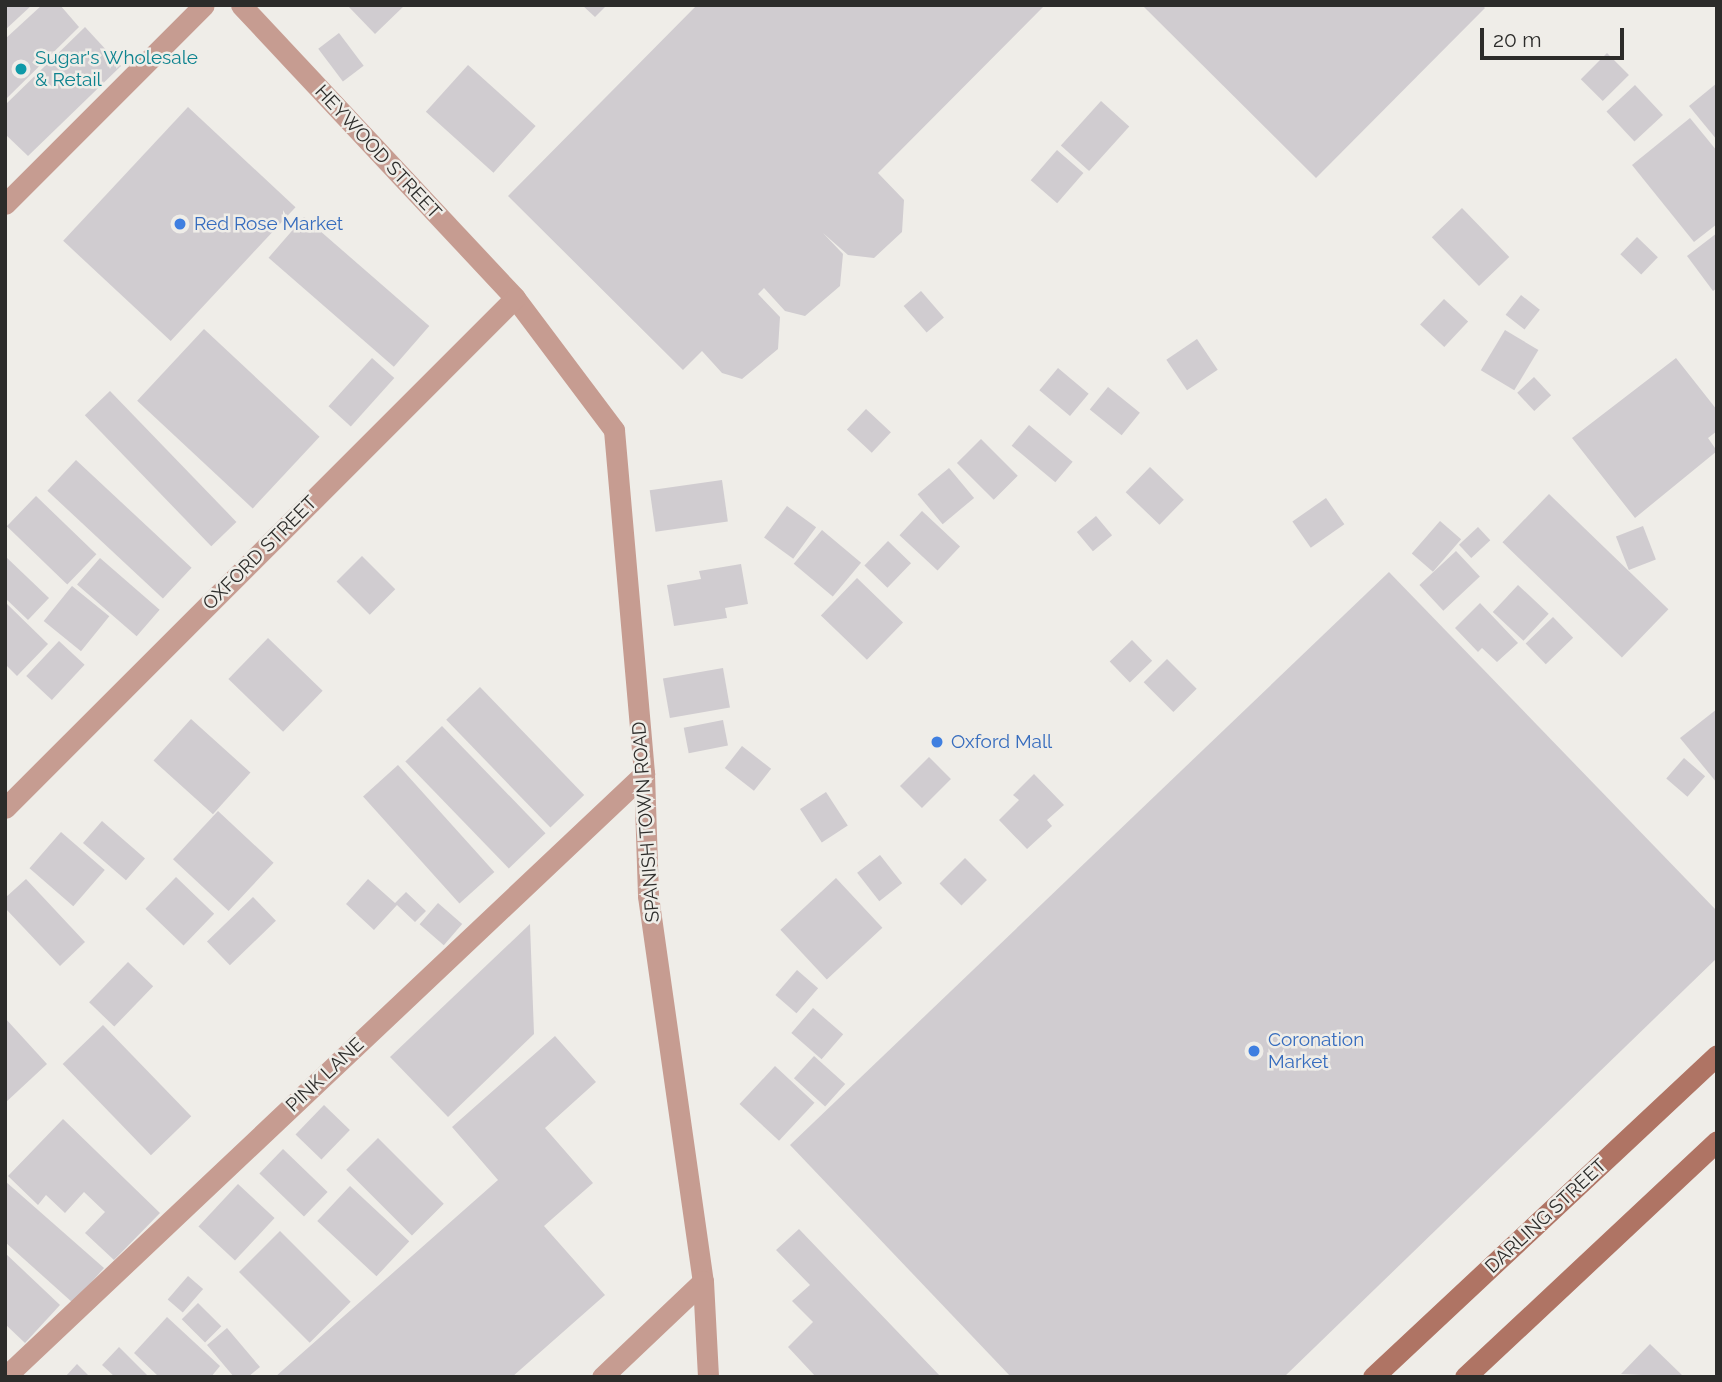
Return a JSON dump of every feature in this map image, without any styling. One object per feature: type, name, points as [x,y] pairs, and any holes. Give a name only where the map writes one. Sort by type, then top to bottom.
[{"type":"street","points":[[5,204],[204,5]]},
{"type":"street","name":"HEYWOOD STREET","points":[[241,5],[515,298]]},
{"type":"street","name":"SPANISH TOWN ROAD","points":[[515,298],[614,430],[644,774],[648,896],[703,1281],[708,1377]]},
{"type":"street","name":"OXFORD STREET","points":[[5,808],[515,298]]},
{"type":"street","name":"PINK LANE","points":[[5,1377],[644,774]]},
{"type":"street","name":"DARLING STREET","points":[[1373,1377],[1717,1055]]},
{"type":"street","points":[[1465,1377],[1717,1141]]},
{"type":"street","points":[[602,1377],[703,1281]]},
{"type":"building","points":[[5,5],[32,5],[5,30]]},
{"type":"building","name":"Sugar's Wholesale & Retail","points":[[42,5],[60,5],[79,27],[5,100],[5,39]]},
{"type":"building","points":[[347,5],[405,5],[375,34]]},
{"type":"building","points":[[582,5],[607,5],[595,17]]},
{"type":"building","points":[[697,5],[1045,5],[878,173],[904,200],[902,232],[874,258],[848,255],[823,233],[843,254],[840,286],[805,316],[785,311],[764,288],[758,294],[780,317],[778,349],[742,379],[722,373],[702,351],[683,370],[508,196]]},
{"type":"building","points":[[1142,5],[1482,5],[1485,8],[1316,178]]},
{"type":"building","points":[[85,27],[121,66],[28,156],[5,134],[5,105]]},
{"type":"building","points":[[339,33],[364,66],[343,81],[318,49]]},
{"type":"building","points":[[1607,53],[1629,75],[1603,101],[1581,79]]},
{"type":"building","points":[[468,65],[536,126],[493,173],[426,112]]},
{"type":"building","points":[[1717,83],[1717,140],[1689,106]]},
{"type":"building","points":[[1635,85],[1663,115],[1634,142],[1606,112]]},
{"type":"building","points":[[1101,101],[1129,126],[1089,171],[1061,146]]},
{"type":"building","name":"Red Rose Market","points":[[188,107],[296,207],[171,341],[63,241]]},
{"type":"building","points":[[1690,118],[1717,151],[1717,224],[1694,242],[1632,165]]},
{"type":"building","points":[[1057,150],[1083,173],[1057,203],[1031,180]]},
{"type":"building","points":[[1462,208],[1509,257],[1479,286],[1432,237]]},
{"type":"building","points":[[304,217],[429,326],[394,367],[269,258]]},
{"type":"building","points":[[1717,233],[1717,288],[1713,291],[1687,256]]},
{"type":"building","points":[[1637,237],[1658,257],[1641,274],[1620,254]]},
{"type":"building","points":[[921,291],[944,317],[927,333],[904,306]]},
{"type":"building","points":[[1521,295],[1540,310],[1525,329],[1506,315]]},
{"type":"building","points":[[1444,299],[1468,322],[1444,347],[1420,325]]},
{"type":"building","points":[[204,329],[320,437],[253,508],[137,401]]},
{"type":"building","points":[[1505,330],[1538,350],[1514,390],[1481,370]]},
{"type":"building","points":[[1197,339],[1218,370],[1187,390],[1166,360]]},
{"type":"building","points":[[372,358],[394,378],[351,426],[329,406]]},
{"type":"building","points":[[1676,358],[1717,410],[1717,431],[1708,438],[1717,451],[1635,518],[1572,438]]},
{"type":"building","points":[[1058,368],[1089,394],[1070,416],[1039,390]]},
{"type":"building","points":[[1534,377],[1551,395],[1534,411],[1517,393]]},
{"type":"building","points":[[1108,387],[1140,413],[1122,435],[1090,410]]},
{"type":"building","points":[[110,391],[236,522],[211,546],[85,415]]},
{"type":"building","points":[[866,409],[891,432],[872,453],[847,429]]},
{"type":"building","points":[[1029,425],[1073,462],[1055,482],[1012,446]]},
{"type":"building","points":[[981,439],[1018,476],[994,500],[957,463]]},
{"type":"building","points":[[76,460],[192,568],[163,598],[47,491]]},
{"type":"building","points":[[1150,467],[1184,500],[1159,525],[1126,492]]},
{"type":"building","points":[[949,468],[974,498],[943,524],[918,494]]},
{"type":"building","points":[[722,480],[728,522],[656,532],[650,490]]},
{"type":"building","points":[[1549,494],[1668,609],[1622,658],[1502,542]]},
{"type":"building","points":[[36,496],[96,554],[67,585],[7,526]]},
{"type":"building","points":[[1326,498],[1344,524],[1311,548],[1292,522]]},
{"type":"building","points":[[787,506],[816,527],[793,559],[764,538]]},
{"type":"building","points":[[922,511],[960,546],[938,571],[899,535]]},
{"type":"building","points":[[1096,516],[1112,535],[1093,551],[1077,532]]},
{"type":"building","points":[[1440,521],[1461,539],[1433,572],[1412,553]]},
{"type":"building","points":[[1643,526],[1656,560],[1629,570],[1616,536]]},
{"type":"building","points":[[1478,527],[1490,540],[1471,558],[1459,545]]},
{"type":"building","points":[[822,530],[861,563],[833,596],[794,564]]},
{"type":"building","points":[[888,541],[911,563],[887,588],[864,565]]},
{"type":"building","points":[[1456,551],[1480,577],[1443,611],[1419,585]]},
{"type":"building","points":[[5,556],[49,598],[28,620],[5,598]]},
{"type":"building","points":[[362,556],[395,589],[370,615],[337,581]]},
{"type":"building","points":[[100,558],[160,610],[137,636],[77,584]]},
{"type":"building","points":[[741,564],[748,604],[725,608],[727,618],[674,626],[667,585],[701,579],[699,571]]},
{"type":"building","name":"Coronation Market","points":[[1389,572],[1717,911],[1717,958],[1284,1377],[1011,1377],[790,1145]]},
{"type":"building","points":[[857,578],[903,622],[867,660],[821,615]]},
{"type":"building","points":[[1518,585],[1549,614],[1523,641],[1493,612]]},
{"type":"building","points":[[72,586],[109,616],[81,651],[44,621]]},
{"type":"building","points":[[5,602],[48,644],[17,676],[5,664]]},
{"type":"building","points":[[1480,603],[1518,643],[1497,662],[1482,648],[1478,652],[1455,628]]},
{"type":"building","points":[[1553,617],[1573,638],[1546,664],[1526,643]]},
{"type":"building","points":[[268,638],[323,691],[283,732],[228,679]]},
{"type":"building","points":[[1132,640],[1152,661],[1130,682],[1110,662]]},
{"type":"building","points":[[59,641],[85,665],[52,700],[26,676]]},
{"type":"building","points":[[1167,659],[1197,689],[1173,712],[1144,682]]},
{"type":"building","points":[[723,668],[730,707],[670,718],[663,679]]},
{"type":"building","points":[[480,687],[584,795],[550,828],[446,720]]},
{"type":"building","points":[[1717,709],[1717,783],[1680,738]]},
{"type":"building","points":[[191,719],[250,773],[213,814],[154,761]]},
{"type":"building","points":[[723,720],[728,746],[689,753],[684,728]]},
{"type":"building","points":[[442,726],[546,833],[509,869],[405,761]]},
{"type":"building","points":[[742,746],[771,769],[754,791],[725,768]]},
{"type":"building","points":[[929,757],[951,779],[922,808],[900,786]]},
{"type":"building","points":[[1684,758],[1705,776],[1687,797],[1666,778]]},
{"type":"building","points":[[398,765],[494,872],[459,903],[363,796]]},
{"type":"building","points":[[1034,774],[1064,805],[1047,820],[1052,826],[1027,849],[999,820],[1019,800],[1013,795]]},
{"type":"building","points":[[826,792],[848,826],[822,842],[800,809]]},
{"type":"building","points":[[218,811],[274,863],[229,911],[173,859]]},
{"type":"building","points":[[102,821],[145,858],[126,880],[83,843]]},
{"type":"building","points":[[61,832],[105,870],[73,906],[30,868]]},
{"type":"building","points":[[880,855],[902,883],[879,901],[857,873]]},
{"type":"building","points":[[965,858],[987,880],[961,905],[940,883]]},
{"type":"building","points":[[176,877],[214,914],[184,945],[145,909]]},
{"type":"building","points":[[836,878],[882,928],[827,980],[780,930]]},
{"type":"building","points":[[26,879],[85,942],[60,966],[5,908],[5,898]]},
{"type":"building","points":[[368,879],[395,903],[406,892],[426,911],[415,922],[397,905],[374,930],[346,904]]},
{"type":"building","points":[[253,897],[276,921],[230,965],[207,941]]},
{"type":"building","points":[[438,903],[462,924],[444,945],[420,924]]},
{"type":"building","points":[[530,924],[534,1034],[448,1117],[390,1057]]},
{"type":"building","points":[[128,962],[153,986],[114,1027],[89,1002]]},
{"type":"building","points":[[797,970],[818,988],[796,1013],[775,995]]},
{"type":"building","points":[[813,1008],[843,1034],[822,1059],[791,1033]]},
{"type":"building","points":[[5,1018],[47,1064],[5,1103]]},
{"type":"building","points":[[103,1025],[191,1116],[151,1155],[63,1064]]},
{"type":"building","points":[[555,1036],[596,1082],[545,1128],[593,1183],[544,1226],[605,1295],[512,1377],[275,1377],[498,1180],[452,1127]]},
{"type":"building","points":[[814,1056],[845,1084],[825,1106],[794,1078]]},
{"type":"building","points":[[775,1066],[814,1103],[779,1141],[740,1104]]},
{"type":"building","points":[[324,1105],[350,1130],[321,1160],[296,1134]]},
{"type":"building","points":[[63,1119],[160,1213],[114,1260],[85,1233],[105,1212],[84,1192],[65,1213],[46,1195],[38,1205],[8,1176]]},
{"type":"building","points":[[378,1138],[444,1204],[412,1236],[346,1170]]},
{"type":"building","points":[[283,1149],[328,1192],[304,1217],[259,1173]]},
{"type":"building","points":[[5,1181],[104,1268],[73,1303],[5,1242]]},
{"type":"building","points":[[238,1184],[275,1218],[235,1261],[198,1226]]},
{"type":"building","points":[[350,1186],[409,1241],[377,1276],[317,1221]]},
{"type":"building","points":[[799,1229],[941,1377],[816,1377],[788,1347],[813,1322],[792,1301],[810,1285],[776,1250]]},
{"type":"building","points":[[280,1231],[351,1302],[310,1343],[239,1272]]},
{"type":"building","points":[[5,1253],[60,1305],[25,1343],[5,1324]]},
{"type":"building","points":[[188,1276],[203,1289],[183,1313],[168,1299]]},
{"type":"building","points":[[198,1303],[221,1326],[205,1343],[182,1319]]},
{"type":"building","points":[[167,1317],[220,1366],[211,1377],[159,1377],[134,1353]]},
{"type":"building","points":[[227,1328],[260,1367],[248,1377],[234,1377],[207,1345]]},
{"type":"building","points":[[1650,1344],[1684,1377],[1621,1374]]},
{"type":"building","points":[[119,1347],[149,1377],[115,1377],[102,1365]]},
{"type":"building","points":[[77,1364],[90,1377],[65,1377]]},
{"type":"place","name":"Sugar's Wholesale & Retail","points":[[21,69]]},
{"type":"place","name":"Red Rose Market","points":[[180,224]]},
{"type":"place","name":"Oxford Mall","points":[[937,742]]},
{"type":"place","name":"Coronation Market","points":[[1254,1051]]}]
